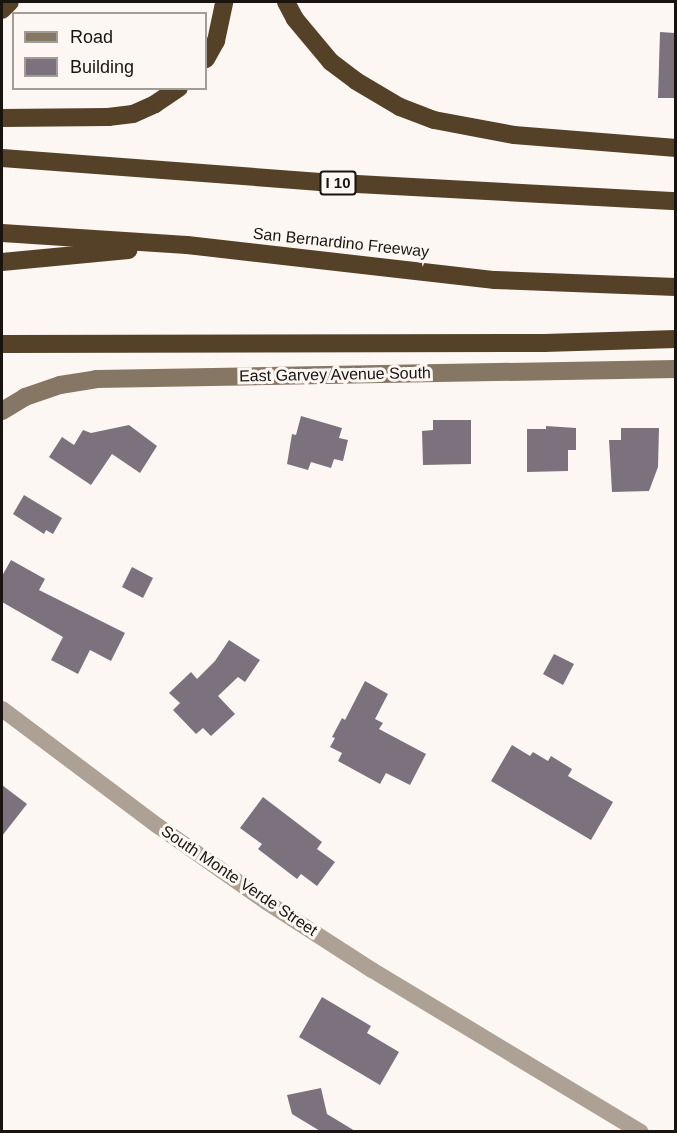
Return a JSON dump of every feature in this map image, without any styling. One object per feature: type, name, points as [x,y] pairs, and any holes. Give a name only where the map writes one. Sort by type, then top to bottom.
[{"type":"highway","points":[[2,10],[10,2]]},
{"type":"highway","points":[[207,57],[216,40],[224,2]]},
{"type":"highway","points":[[286,2],[295,20],[331,62],[356,81],[400,107],[434,120],[513,135],[675,148]]},
{"type":"highway","points":[[2,118],[108,117],[133,114],[155,104],[175,90]]},
{"type":"highway","name":"I 10","points":[[2,158],[320,182],[675,201]]},
{"type":"highway","name":"San Bernardino Freeway","points":[[2,233],[187,245],[495,280],[675,287]]},
{"type":"highway","points":[[2,262],[187,245]]},
{"type":"highway","points":[[2,344],[544,343],[675,339]]},
{"type":"street","name":"East Garvey Avenue South","points":[[2,411],[25,397],[51,388],[96,379],[675,369]]},
{"type":"street","name":"South Monte Verde Street","points":[[2,709],[158,826],[268,903],[372,970],[641,1131]]},
{"type":"building","points":[[660,32],[675,33],[675,98],[658,98]]},
{"type":"building","points":[[301,416],[342,428],[339,438],[348,440],[343,461],[334,459],[331,468],[311,462],[308,470],[287,464],[292,434],[296,435]]},
{"type":"building","points":[[433,420],[471,420],[471,464],[423,465],[422,431],[433,430]]},
{"type":"building","points":[[129,425],[157,446],[140,473],[112,454],[91,485],[49,457],[62,437],[74,445],[83,430],[91,433]]},
{"type":"building","points":[[546,426],[576,428],[576,450],[568,450],[568,471],[527,472],[527,429],[546,429]]},
{"type":"building","points":[[621,428],[659,428],[658,467],[649,491],[612,492],[609,440],[621,440]]},
{"type":"building","points":[[24,495],[62,518],[53,534],[46,530],[44,534],[13,514]]},
{"type":"building","points":[[11,560],[45,579],[39,590],[125,633],[111,661],[90,650],[78,674],[51,660],[63,637],[2,602],[2,576]]},
{"type":"building","points":[[132,567],[153,578],[143,598],[122,587]]},
{"type":"building","points":[[229,640],[260,660],[245,682],[238,677],[218,696],[235,714],[211,736],[203,728],[196,734],[173,710],[180,703],[169,693],[191,672],[197,679],[215,661]]},
{"type":"building","points":[[554,654],[574,664],[563,685],[543,674]]},
{"type":"building","points":[[365,681],[388,694],[375,719],[383,723],[379,729],[426,754],[410,785],[386,773],[380,784],[338,761],[342,753],[330,747],[335,738],[332,737],[342,718],[345,720]]},
{"type":"building","points":[[512,745],[530,756],[533,752],[548,761],[551,756],[572,769],[568,776],[613,802],[591,840],[491,781]]},
{"type":"building","points":[[2,785],[27,804],[2,836]]},
{"type":"building","points":[[263,797],[322,842],[317,849],[335,862],[317,886],[301,874],[297,879],[258,849],[262,844],[240,828]]},
{"type":"building","points":[[322,997],[371,1026],[367,1033],[399,1052],[380,1085],[299,1037]]},
{"type":"building","points":[[321,1088],[327,1114],[355,1131],[320,1131],[292,1114],[287,1095]]}]
